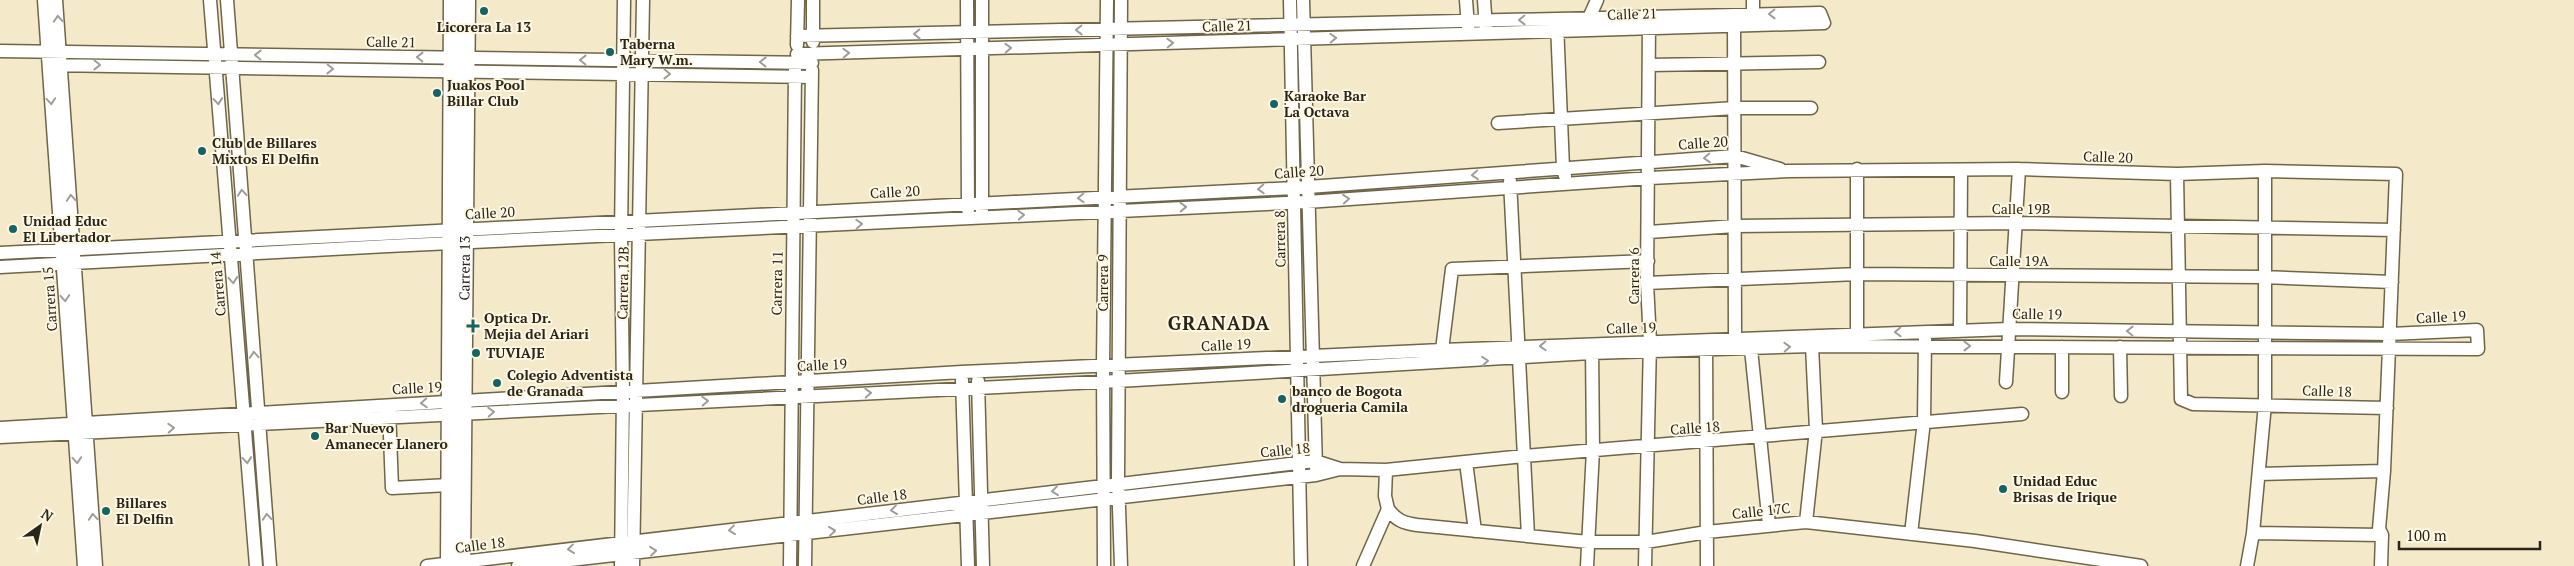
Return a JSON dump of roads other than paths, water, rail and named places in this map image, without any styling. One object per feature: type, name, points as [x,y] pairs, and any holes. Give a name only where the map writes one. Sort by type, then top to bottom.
[{"type":"main road","name":"Carrera 13","points":[[452,0],[459,65]]},
{"type":"main road","name":"Carrera 13","points":[[455,564],[459,65],[467,0]]},
{"type":"main road","name":"Carrera 13","points":[[455,564],[449,485],[456,407]]},
{"type":"street","name":"Carrera 15","points":[[44,0],[54,59],[81,428],[96,566]]},
{"type":"street","name":"Carrera 15","points":[[54,59],[56,0]]},
{"type":"street","name":"Carrera 14","points":[[210,0],[256,563]]},
{"type":"street","points":[[227,0],[270,562],[256,563]]},
{"type":"street","name":"Carrera 12B","points":[[624,0],[621,235],[629,391],[627,554]]},
{"type":"street","name":"Carrera 12B","points":[[629,391],[639,234],[643,0]]},
{"type":"street","name":"Carrera 11","points":[[790,566],[790,382],[798,0]]},
{"type":"street","points":[[805,566],[813,0]]},
{"type":"street","points":[[967,0],[968,217]]},
{"type":"street","points":[[982,0],[982,217]]},
{"type":"street","name":"Carrera 9","points":[[1107,0],[1118,365],[1118,484],[1121,566]]},
{"type":"street","name":"Carrera 9","points":[[1104,566],[1103,366],[1122,44],[1120,29],[1121,0]]},
{"type":"street","name":"Carrera 8","points":[[1290,0],[1297,39],[1300,187],[1312,370],[1316,475]]},
{"type":"street","name":"Carrera 8","points":[[1296,25],[1302,0]]},
{"type":"street","points":[[1466,0],[1468,27]]},
{"type":"street","points":[[1484,0],[1486,27]]},
{"type":"street","points":[[1589,24],[1597,0]]},
{"type":"street","name":"Calle 21","points":[[797,36],[1296,25],[1486,27],[1753,20],[1753,0]]},
{"type":"street","points":[[1734,20],[1735,339]]},
{"type":"street","name":"Carrera 6","points":[[1645,566],[1650,347],[1648,283],[1650,178],[1648,162],[1649,23]]},
{"type":"street","points":[[1557,25],[1563,168],[1569,184]]},
{"type":"street","name":"Calle 21","points":[[459,65],[623,60],[812,58],[982,48],[1297,39],[1468,27]]},
{"type":"street","name":"Calle 21","points":[[0,51],[54,59],[459,65],[624,74],[812,76]]},
{"type":"street","points":[[1650,65],[1819,62]]},
{"type":"street","points":[[795,107],[811,107]]},
{"type":"street","points":[[1498,123],[1735,108],[1811,108]]},
{"type":"street","name":"Calle 20","points":[[457,236],[621,235],[982,217],[1112,203],[1300,187],[1735,156],[1789,171]]},
{"type":"street","points":[[1857,169],[1857,334]]},
{"type":"street","name":"Calle 20","points":[[0,267],[69,263],[144,253],[457,236],[638,220],[981,202],[1301,202],[1650,178],[1857,169],[2019,170],[2177,174],[2265,171],[2396,174],[2394,230]]},
{"type":"street","points":[[1960,170],[1962,276],[1960,330]]},
{"type":"street","points":[[2006,382],[2019,170]]},
{"type":"street","points":[[2247,566],[2253,533],[2265,404],[2263,277],[2265,171]]},
{"type":"street","points":[[1509,173],[1528,536]]},
{"type":"street","points":[[2177,174],[2179,347]]},
{"type":"street","name":"Carrera 8","points":[[1301,202],[1296,357],[1301,566]]},
{"type":"street","name":"Calle 19B","points":[[1649,232],[1735,226],[2016,223],[2178,227],[2264,226],[2394,230]]},
{"type":"street","points":[[2381,566],[2382,535],[2379,529],[2384,471],[2394,230]]},
{"type":"street","name":"Calle 20","points":[[0,253],[68,250],[144,253]]},
{"type":"street","points":[[1439,350],[1452,270],[1648,261]]},
{"type":"street","name":"Calle 19A","points":[[1648,283],[1857,274],[2263,277],[2392,282]]},
{"type":"street","name":"Calle 19","points":[[0,437],[81,428],[456,407],[558,402],[629,405],[1104,382],[1411,365],[1436,363],[1462,356],[1706,344],[1735,339],[1925,331],[2009,329],[2390,334],[2477,330],[2478,349],[1812,346],[1752,349],[1706,344]]},
{"type":"street","points":[[1911,534],[1924,421],[1925,331]]},
{"type":"street","points":[[1706,344],[1706,566]]},
{"type":"street","points":[[1806,522],[1816,430],[1812,346]]},
{"type":"street","points":[[2062,347],[2062,392]]},
{"type":"street","points":[[2120,347],[2121,396]]},
{"type":"street","name":"Calle 18","points":[[2179,347],[2181,399],[2193,404],[2387,408]]},
{"type":"street","points":[[1587,566],[1593,450],[1592,349]]},
{"type":"street","points":[[1752,349],[1759,438],[1769,525]]},
{"type":"street","name":"Calle 19","points":[[558,402],[629,391],[962,372],[1439,350],[1462,356]]},
{"type":"street","points":[[962,372],[968,566]]},
{"type":"street","points":[[978,372],[983,566]]},
{"type":"street","points":[[677,388],[680,402]]},
{"type":"street","points":[[389,411],[392,488],[449,485]]},
{"type":"street","name":"Calle 18","points":[[806,527],[966,516],[1316,475],[1340,469],[1386,470],[1593,450],[1759,438],[1816,430],[2022,414]]},
{"type":"street","name":"Calle 19","points":[[0,428],[81,428]]},
{"type":"street","name":"Carrera 15","points":[[81,428],[84,566]]},
{"type":"street","points":[[964,441],[980,442]]},
{"type":"street","name":"Calle 18","points":[[518,566],[627,554],[981,500],[1315,461],[1340,469]]},
{"type":"street","points":[[1466,462],[1475,531]]},
{"type":"street","points":[[1363,566],[1388,509],[1385,496],[1386,470]]},
{"type":"street","points":[[2259,474],[2384,471]]},
{"type":"street","points":[[250,493],[265,492]]},
{"type":"street","name":"Calle 17C","points":[[1388,509],[1402,523],[1588,542],[1646,542],[1707,532],[1806,522],[1911,534],[2135,565]]},
{"type":"street","points":[[2253,533],[2382,535]]},
{"type":"street","name":"Calle 18","points":[[427,566],[627,554]]},
{"type":"place","name":"Licorera La 13","points":[[484,11]]},
{"type":"place","name":"Taberna Mary W.m.","points":[[610,52]]},
{"type":"place","name":"Juakos Pool Billar Club","points":[[437,93]]},
{"type":"place","name":"Karaoke Bar La Octava","points":[[1274,104]]},
{"type":"place","name":"Club de Billares Mixtos El Delfin","points":[[202,151]]},
{"type":"place","name":"Unidad Educ El Libertador","points":[[13,229]]},
{"type":"place","name":"Optica Dr. Mejia del Ariari","points":[[473,326]]},
{"type":"place","name":"TUVIAJE","points":[[476,353]]},
{"type":"place","name":"Colegio Adventista de Granada","points":[[497,383]]},
{"type":"place","name":"banco de Bogota drogueria Camila","points":[[1282,399]]},
{"type":"place","name":"Bar Nuevo Amanecer Llanero","points":[[315,436]]},
{"type":"place","name":"Unidad Educ Brisas de Irique","points":[[2003,489]]},
{"type":"place","name":"Billares El Delfin","points":[[106,511]]},
{"type":"district","name":"GRANADA","points":[[1219,323]]}]
